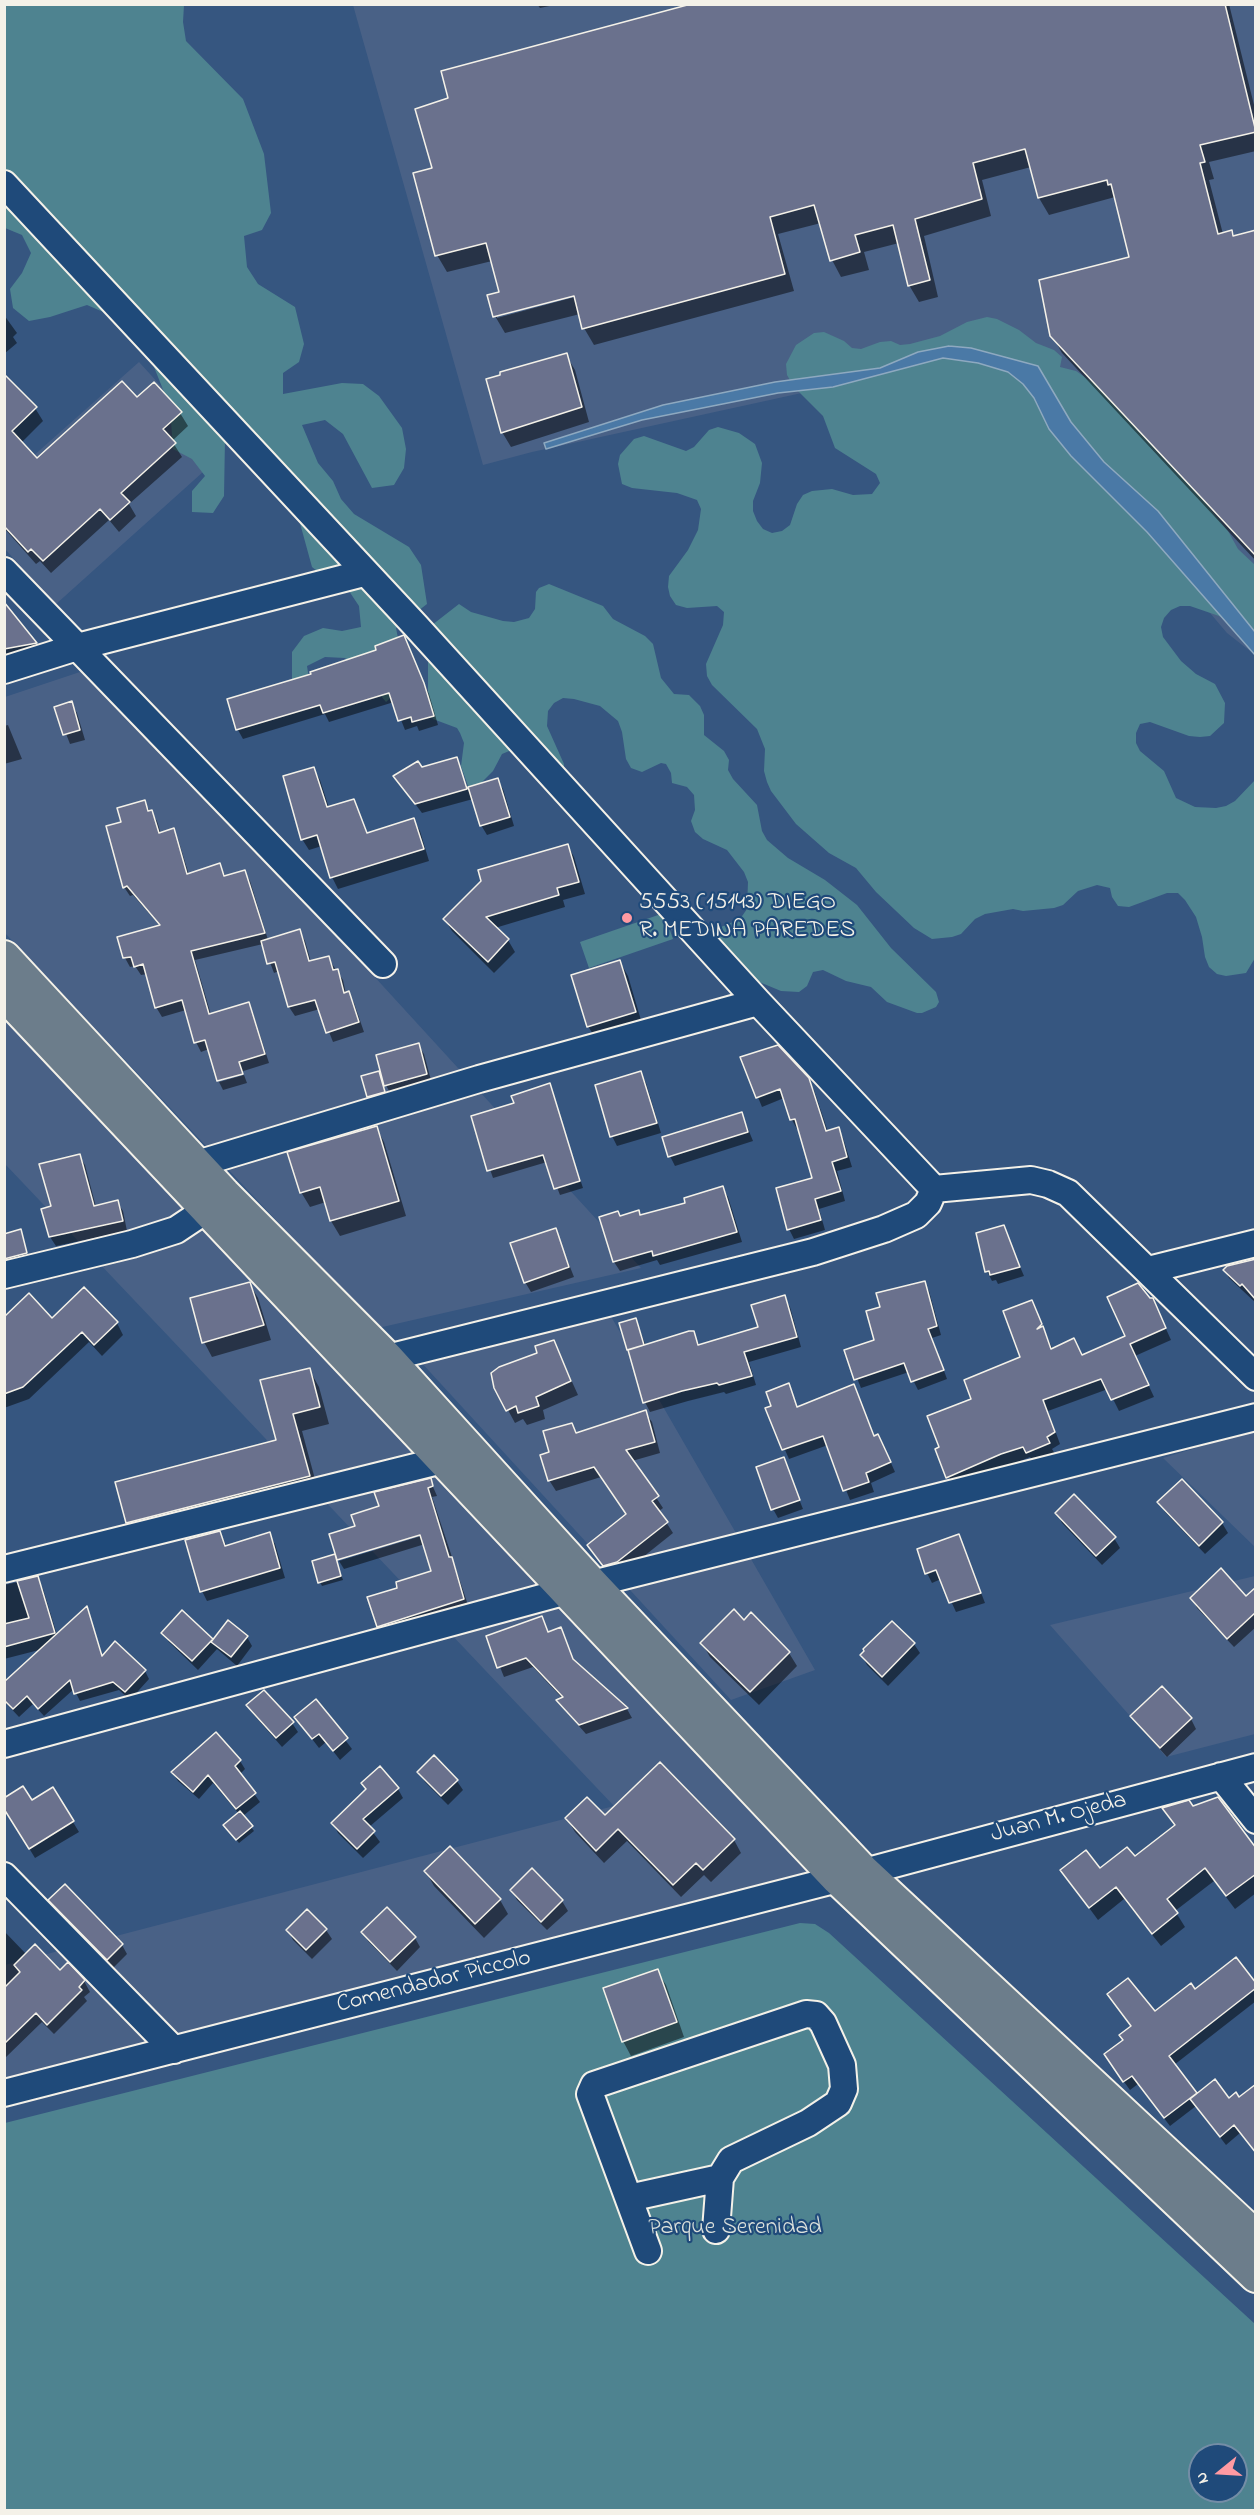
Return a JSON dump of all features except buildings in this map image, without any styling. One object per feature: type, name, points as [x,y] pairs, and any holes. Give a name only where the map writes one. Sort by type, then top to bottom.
[{"type":"main road","points":[[4,957],[197,1164],[215,1202],[443,1460],[580,1588]]},
{"type":"main road","points":[[4,994],[215,1202],[387,1358],[580,1588],[851,1875],[1255,2275]]},
{"type":"main road","points":[[851,1875],[1256,2236]]},
{"type":"street","points":[[4,184],[364,573],[415,625],[758,1002],[934,1189]]},
{"type":"street","points":[[4,571],[383,964]]},
{"type":"street","points":[[4,670],[77,647],[364,573]]},
{"type":"street","points":[[197,1164],[479,1079],[758,1002]]},
{"type":"street","points":[[934,1189],[1031,1180],[1048,1184],[1068,1193],[1256,1377]]},
{"type":"street","points":[[387,1358],[813,1252],[884,1229],[916,1215],[928,1203],[934,1189]]},
{"type":"street","points":[[4,1275],[176,1230],[215,1202]]},
{"type":"street","points":[[1148,1270],[1256,1243]]},
{"type":"street","points":[[4,1744],[580,1588],[1256,1418]]},
{"type":"street","points":[[4,1569],[443,1460]]},
{"type":"street","name":"Juan M. Ojeda","points":[[851,1875],[1256,1767]]},
{"type":"street","points":[[1221,1776],[1256,1820]]},
{"type":"street","name":"Comendador Piccolo","points":[[4,2093],[851,1875]]},
{"type":"street","points":[[4,1876],[174,2050]]},
{"type":"street","points":[[648,2251],[590,2094],[594,2085],[795,2017],[806,2014],[816,2015],[823,2023],[842,2066],[844,2089],[838,2103],[808,2123],[731,2160],[720,2178],[716,2230]]},
{"type":"street","points":[[629,2199],[720,2178]]},
{"type":"shaded area","points":[[353,5],[1255,5],[1255,655],[1227,633],[1014,382],[907,370],[532,452],[483,465]]},
{"type":"shaded area","points":[[949,346],[971,348],[1038,366],[1071,422],[1104,462],[1158,511],[1255,632],[1255,655],[1147,532],[1071,456],[1049,429],[1034,398],[1023,384],[1008,372],[978,363],[943,358],[833,387],[778,393],[642,420],[546,449],[544,443],[663,405],[775,382],[880,368],[918,352]]},
{"type":"shaded area","points":[[139,362],[223,454],[55,605],[5,549],[4,482]]},
{"type":"shaded area","points":[[92,668],[641,1268],[378,1328],[5,933],[5,697]]},
{"type":"shaded area","points":[[5,1016],[817,1882],[5,2090],[5,1965],[614,1806],[5,1164]]},
{"type":"shaded area","points":[[609,1313],[815,1670],[731,1700],[419,1360]]},
{"type":"shaded area","points":[[1255,1430],[1255,1547],[1163,1458]]},
{"type":"shaded area","points":[[1255,1576],[1255,1734],[1166,1757],[1050,1625]]},
{"type":"green space","points":[[4,5],[184,5],[183,22],[186,41],[243,99],[264,154],[271,213],[262,230],[244,236],[247,267],[258,284],[295,307],[304,344],[299,362],[283,373],[283,394],[342,383],[363,384],[379,396],[402,428],[406,449],[404,468],[394,485],[372,488],[343,434],[325,420],[302,425],[318,463],[333,481],[341,499],[354,514],[409,547],[421,565],[427,604],[396,628],[404,669],[401,688],[386,702],[360,671],[345,658],[325,657],[307,666],[310,686],[292,693],[292,652],[304,636],[323,628],[342,631],[361,627],[359,606],[347,588],[329,581],[312,567],[295,505],[225,439],[224,496],[213,513],[192,512],[192,491],[205,476],[192,459],[173,449],[170,407],[152,362],[124,327],[108,314],[87,305],[29,321],[13,308],[10,289],[22,273],[31,253],[22,235],[5,228]]},
{"type":"green space","points":[[987,317],[997,319],[1019,330],[1036,343],[1054,350],[1062,357],[1060,367],[1076,371],[1101,388],[1189,483],[1228,531],[1238,549],[1255,565],[1255,640],[1219,616],[1190,606],[1180,606],[1171,610],[1164,618],[1161,627],[1163,637],[1181,661],[1196,674],[1215,684],[1225,703],[1224,723],[1210,736],[1189,736],[1150,722],[1140,724],[1136,733],[1136,743],[1140,751],[1164,771],[1176,798],[1195,807],[1226,806],[1235,801],[1255,780],[1255,958],[1246,973],[1226,976],[1217,974],[1209,967],[1196,917],[1178,893],[1167,893],[1129,907],[1118,906],[1112,897],[1110,888],[1097,885],[1078,891],[1063,905],[1054,908],[1023,911],[1013,909],[985,914],[975,919],[961,934],[952,937],[932,939],[914,928],[876,892],[856,868],[829,853],[796,824],[771,791],[767,782],[764,771],[765,749],[757,729],[712,685],[707,676],[706,664],[723,625],[724,612],[717,606],[687,608],[676,605],[670,596],[668,587],[669,576],[688,550],[698,530],[701,509],[697,500],[677,493],[632,488],[622,484],[618,464],[620,455],[634,439],[644,436],[686,451],[694,447],[709,430],[718,427],[739,433],[755,444],[762,463],[760,483],[753,501],[753,511],[763,529],[772,533],[782,531],[790,525],[797,504],[803,495],[812,491],[832,489],[853,495],[872,494],[880,483],[876,474],[835,448],[823,416],[794,387],[787,375],[786,364],[796,345],[814,333],[824,332],[844,341],[852,348],[861,349],[880,342],[891,341],[900,345],[910,344],[940,336],[967,322]]},
{"type":"green space","points":[[549,584],[603,606],[613,619],[645,636],[653,644],[661,678],[674,694],[689,695],[700,706],[704,715],[704,735],[724,751],[729,760],[728,770],[733,779],[757,805],[762,831],[767,840],[788,858],[825,880],[857,905],[891,948],[936,992],[939,1002],[936,1007],[917,1013],[887,1002],[871,987],[846,981],[823,970],[813,972],[807,986],[799,992],[781,991],[752,979],[716,942],[721,927],[740,919],[747,909],[748,882],[744,872],[727,850],[703,839],[695,832],[691,821],[695,810],[694,795],[687,787],[672,783],[671,773],[666,764],[661,763],[642,772],[631,768],[626,759],[618,721],[600,706],[563,698],[554,703],[548,711],[547,726],[564,764],[564,774],[547,783],[541,783],[514,749],[502,754],[493,771],[478,786],[473,788],[468,786],[461,766],[464,743],[460,733],[457,728],[433,719],[428,709],[428,649],[432,625],[459,604],[471,612],[503,621],[514,622],[529,618],[535,609],[536,592],[539,588]]},
{"type":"green space","points":[[664,913],[673,939],[589,968],[580,942]]},
{"type":"green space","name":"Parque Serenidad","points":[[800,1923],[815,1924],[829,1933],[1255,2324],[1255,2510],[5,2510],[5,2123]]},
{"type":"place","name":"5553 (15143) DIEGO R. MEDINA PAREDES","points":[[627,918]]}]
